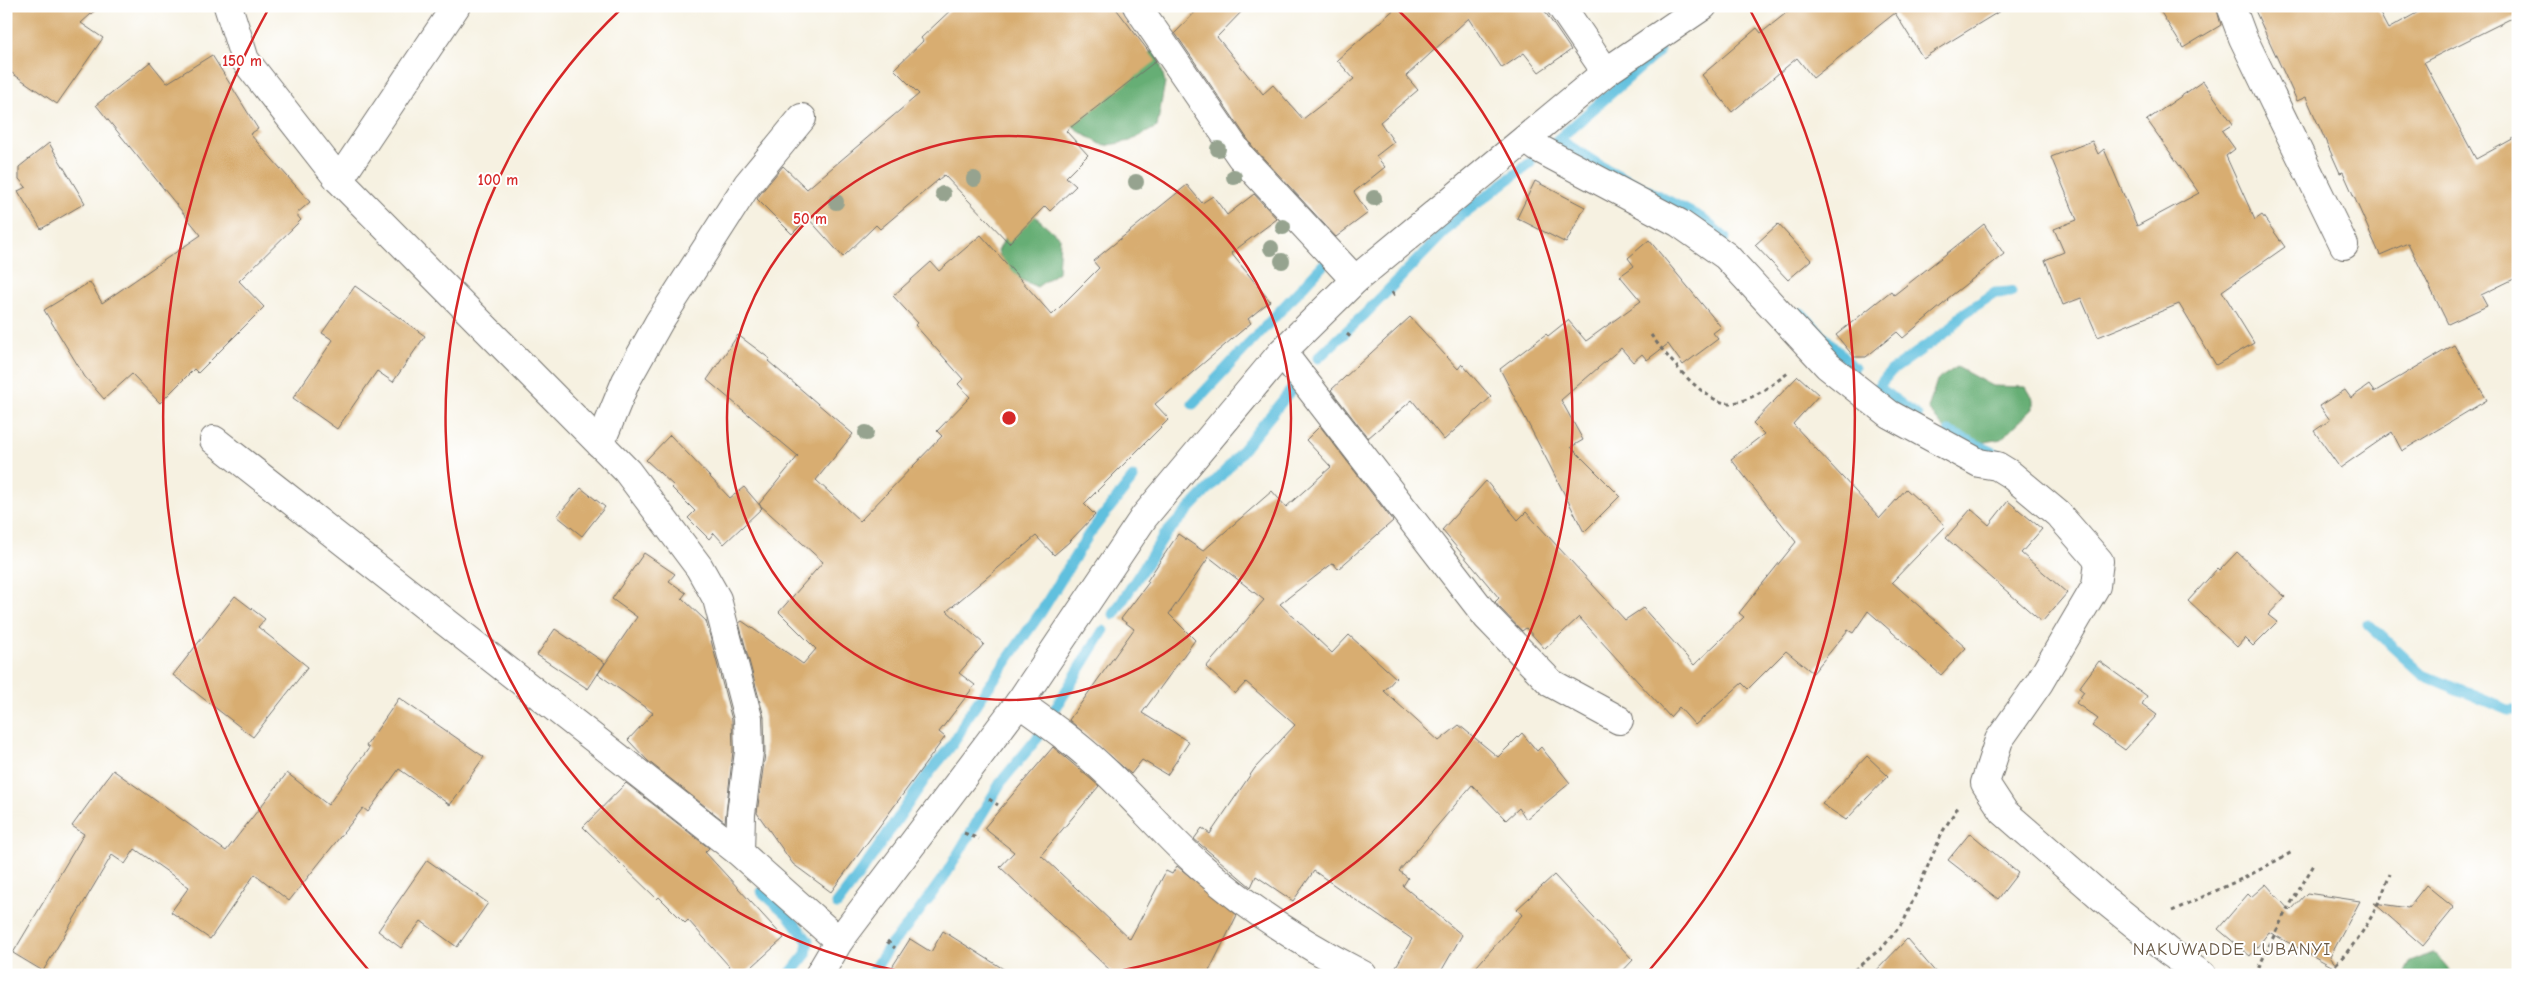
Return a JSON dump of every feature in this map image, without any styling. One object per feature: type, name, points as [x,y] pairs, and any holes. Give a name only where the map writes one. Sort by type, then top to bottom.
[{"type":"street","points":[[228,6],[245,60],[339,180],[627,470],[699,567],[717,600],[748,718],[749,752],[741,814],[740,853]]},
{"type":"street","points":[[339,180],[456,6]]},
{"type":"street","points":[[1137,6],[1241,157],[1355,280]]},
{"type":"street","points":[[1561,6],[1606,72]]},
{"type":"street","points":[[819,975],[839,941],[1019,703],[1144,517],[1282,352],[1355,280],[1606,72],[1703,6]]},
{"type":"street","points":[[2231,6],[2243,38],[2344,245]]},
{"type":"street","points":[[600,444],[626,381],[659,322],[747,185],[802,118]]},
{"type":"street","points":[[1526,139],[1538,148],[1679,223],[1726,256],[1828,366],[1889,414],[1979,463],[1997,466],[2010,474],[2058,514],[2099,561],[2096,586],[2039,683],[1999,740],[1985,783],[2004,812],[2128,919],[2202,975]]},
{"type":"street","points":[[1282,352],[1487,617],[1551,683],[1619,720]]},
{"type":"street","points":[[214,440],[740,853],[839,941]]},
{"type":"street","points":[[1019,703],[1074,743],[1101,767],[1199,866],[1251,906],[1322,954],[1363,975]]},
{"type":"path","points":[[1651,335],[1686,378],[1713,397],[1728,404],[1746,399],[1777,381],[1816,352]]},
{"type":"path","points":[[1848,975],[1883,947],[1904,921],[1943,831],[1965,796],[1985,783]]},
{"type":"path","points":[[956,829],[979,839]]},
{"type":"path","points":[[2128,919],[2158,918],[2248,876],[2294,850]]},
{"type":"path","points":[[2255,975],[2284,916],[2315,863]]},
{"type":"path","points":[[2324,975],[2344,958],[2378,909],[2390,874]]},
{"type":"path","points":[[887,941],[895,948]]},
{"type":"green space","points":[[1156,47],[1165,82],[1157,127],[1130,141],[1104,146],[1080,132],[1070,123]]},
{"type":"green space","points":[[1034,215],[1060,238],[1058,272],[1037,287],[1008,274],[998,251],[1013,222]]},
{"type":"green space","points":[[1957,367],[1992,386],[2026,387],[2033,399],[2033,409],[2001,439],[1960,447],[1928,409],[1937,380]]},
{"type":"green space","points":[[2434,952],[2454,975],[2404,975],[2411,962]]},
{"type":"building","points":[[6,6],[100,6],[81,23],[103,38],[57,104],[6,69]]},
{"type":"building","points":[[955,6],[1114,6],[1156,61],[1066,131],[1088,155],[1066,177],[1076,186],[1050,211],[1045,206],[1009,243],[944,175],[880,229],[876,225],[843,257],[808,218],[792,234],[757,199],[760,194],[783,166],[807,189],[919,94],[894,69],[923,41],[921,38]]},
{"type":"building","points":[[1201,6],[1247,6],[1217,37],[1263,94],[1273,85],[1303,119],[1354,79],[1337,60],[1398,6],[1541,6],[1571,50],[1539,72],[1524,53],[1502,68],[1469,18],[1406,76],[1418,90],[1380,122],[1394,142],[1376,156],[1385,167],[1354,192],[1368,213],[1336,237],[1253,147],[1175,33]]},
{"type":"building","points":[[1795,6],[2008,6],[1923,58],[1895,13],[1813,78],[1797,58],[1732,112],[1702,75],[1757,28],[1761,33]]},
{"type":"building","points":[[2157,6],[2216,6],[2221,25],[2183,48]]},
{"type":"building","points":[[2253,6],[2376,6],[2388,29],[2429,6],[2518,6],[2518,15],[2424,62],[2476,159],[2518,136],[2518,277],[2481,295],[2487,306],[2448,324],[2408,243],[2380,255],[2343,172],[2340,173],[2306,97],[2297,101]]},
{"type":"building","points":[[212,55],[258,129],[250,134],[310,202],[296,214],[301,220],[239,281],[264,307],[198,373],[194,369],[160,403],[132,374],[104,399],[85,377],[44,310],[90,282],[102,303],[201,235],[96,105],[150,62],[167,83]]},
{"type":"building","points":[[2203,81],[2233,124],[2222,131],[2235,149],[2226,156],[2255,220],[2262,215],[2285,247],[2222,291],[2254,343],[2216,365],[2179,304],[2098,337],[2081,298],[2063,305],[2045,260],[2064,252],[2054,229],[2077,220],[2051,157],[2092,141],[2098,154],[2104,149],[2137,226],[2199,193],[2147,120]]},
{"type":"building","points":[[49,143],[85,203],[41,229],[18,191],[26,187],[19,179],[19,167]]},
{"type":"building","points":[[1535,181],[1585,207],[1566,243],[1517,218]]},
{"type":"building","points":[[1187,185],[1202,203],[1213,196],[1227,215],[1254,194],[1277,219],[1231,253],[1270,301],[1248,319],[1251,323],[1155,404],[1169,419],[1084,504],[1095,515],[1069,542],[1054,555],[1036,536],[947,611],[984,644],[959,673],[975,685],[939,732],[945,737],[831,892],[793,864],[757,813],[765,754],[764,717],[739,623],[742,621],[803,664],[816,649],[779,612],[823,562],[759,504],[798,456],[707,380],[738,335],[770,359],[768,361],[853,434],[816,480],[860,521],[942,436],[937,431],[970,397],[958,384],[963,379],[915,325],[918,323],[893,296],[931,262],[939,271],[981,235],[1052,315],[1099,268],[1093,261]]},
{"type":"building","points":[[1778,224],[1811,260],[1788,280],[1755,245]]},
{"type":"building","points":[[1984,224],[2004,254],[1947,299],[1903,338],[1897,332],[1866,357],[1854,357],[1836,335],[1891,291],[1894,295]]},
{"type":"building","points":[[1649,240],[1721,327],[1713,333],[1718,339],[1683,365],[1668,344],[1647,360],[1642,354],[1633,362],[1621,348],[1561,400],[1583,440],[1571,447],[1620,496],[1584,532],[1500,369],[1546,334],[1548,336],[1568,320],[1586,341],[1641,301],[1620,276],[1634,266],[1628,258]]},
{"type":"building","points":[[355,286],[425,336],[393,382],[377,371],[337,429],[293,398],[333,340],[322,333]]},
{"type":"building","points":[[1410,317],[1458,369],[1462,364],[1491,397],[1444,440],[1412,400],[1368,438],[1331,390]]},
{"type":"building","points":[[2454,345],[2487,400],[2402,451],[2392,432],[2340,468],[2314,431],[2330,420],[2320,406],[2345,390],[2351,398],[2369,385],[2374,392]]},
{"type":"building","points":[[1798,376],[1819,395],[1793,424],[1880,518],[1906,489],[1946,526],[1892,582],[1966,648],[1941,675],[1868,611],[1853,633],[1848,630],[1813,673],[1786,651],[1748,689],[1742,683],[1695,725],[1679,707],[1670,717],[1579,617],[1545,649],[1526,628],[1522,631],[1499,607],[1495,602],[1499,598],[1442,530],[1486,481],[1518,520],[1526,512],[1625,620],[1643,608],[1694,665],[1744,617],[1739,613],[1796,542],[1731,459],[1764,434],[1753,423]]},
{"type":"building","points":[[1320,426],[1393,521],[1338,569],[1333,563],[1280,604],[1332,653],[1349,635],[1396,678],[1384,691],[1439,741],[1459,725],[1498,757],[1522,733],[1537,751],[1541,747],[1570,783],[1526,819],[1519,808],[1506,820],[1472,785],[1399,871],[1408,878],[1403,886],[1462,935],[1439,975],[1391,975],[1412,939],[1314,871],[1293,901],[1256,876],[1251,887],[1194,839],[1202,828],[1210,834],[1255,768],[1295,725],[1246,682],[1235,694],[1206,667],[1264,600],[1209,557],[1169,614],[1195,640],[1142,713],[1189,742],[1167,775],[1142,760],[1131,774],[1069,720],[1134,629],[1121,619],[1149,582],[1147,581],[1178,534],[1203,551],[1272,491],[1286,507],[1331,467],[1306,440]]},
{"type":"building","points":[[670,435],[730,498],[744,487],[762,508],[724,544],[714,533],[709,539],[688,518],[695,511],[672,488],[674,486],[646,460]]},
{"type":"building","points":[[581,488],[605,507],[582,536],[557,516]]},
{"type":"building","points":[[2008,501],[2042,529],[2021,553],[2067,593],[2042,622],[1946,538],[1971,509],[1989,525]]},
{"type":"building","points":[[2237,552],[2285,597],[2268,615],[2277,622],[2253,646],[2245,638],[2237,647],[2188,601],[2217,569],[2219,571]]},
{"type":"building","points":[[644,553],[675,574],[669,581],[686,593],[682,598],[706,621],[732,720],[733,751],[725,822],[648,761],[628,740],[653,713],[598,674],[637,617],[612,599]]},
{"type":"building","points":[[235,596],[265,619],[258,627],[308,667],[253,737],[173,675]]},
{"type":"building","points":[[555,629],[605,663],[588,689],[537,655]]},
{"type":"building","points":[[2099,661],[2147,696],[2142,704],[2157,715],[2125,750],[2092,726],[2098,719],[2076,703],[2084,692],[2079,688]]},
{"type":"building","points":[[399,698],[484,757],[450,805],[399,769],[368,812],[363,808],[289,901],[255,874],[210,939],[171,912],[189,887],[135,849],[125,864],[112,855],[43,971],[13,953],[84,834],[72,826],[113,770],[226,851],[287,773],[328,805],[369,748],[366,746]]},
{"type":"building","points":[[1053,747],[1099,786],[1041,855],[1130,939],[1166,871],[1172,874],[1177,866],[1237,915],[1207,975],[1111,975],[1112,972],[1000,867],[1014,852],[984,828]]},
{"type":"building","points":[[1867,756],[1888,776],[1846,820],[1822,804]]},
{"type":"building","points":[[626,783],[709,848],[705,852],[784,938],[743,975],[737,975],[688,920],[685,923],[659,897],[657,899],[583,827]]},
{"type":"building","points":[[1970,833],[2018,873],[1998,899],[1948,860]]},
{"type":"building","points":[[427,860],[488,903],[457,947],[421,921],[401,948],[378,931]]},
{"type":"building","points":[[1554,875],[1633,960],[1619,975],[1469,975],[1522,915],[1517,909]]},
{"type":"building","points":[[2266,884],[2290,911],[2307,893],[2360,901],[2330,957],[2337,966],[2335,968],[2269,932],[2250,956],[2218,929],[2248,894],[2251,897]]},
{"type":"building","points":[[2426,885],[2454,908],[2423,946],[2374,903],[2408,908]]},
{"type":"building","points":[[943,931],[1013,975],[887,975],[910,939],[931,952]]},
{"type":"building","points":[[1907,939],[1938,975],[1872,975]]},
{"type":"waterway","points":[[1553,144],[1659,51]]},
{"type":"waterway","points":[[1558,139],[1602,167],[1701,218],[1725,238]]},
{"type":"waterway","points":[[1318,358],[1365,314],[1458,218],[1530,163]]},
{"type":"waterway","points":[[1193,404],[1323,265]]},
{"type":"waterway","points":[[1917,416],[1878,387],[1891,371],[1949,330],[1963,314],[1995,293],[2011,292]]},
{"type":"waterway","points":[[1801,313],[1854,368]]},
{"type":"waterway","points":[[1114,614],[1164,536],[1227,469],[1297,383]]},
{"type":"waterway","points":[[1949,432],[2005,458]]},
{"type":"waterway","points":[[837,904],[872,857],[927,776],[953,743],[966,719],[1041,612],[1089,534],[1133,478]]},
{"type":"waterway","points":[[2368,624],[2423,675],[2508,710],[2518,710]]},
{"type":"waterway","points":[[1050,717],[1103,631]]},
{"type":"waterway","points":[[871,975],[889,947],[917,914],[946,874],[1001,782],[1039,736]]},
{"type":"waterway","points":[[762,892],[788,915],[808,941],[806,954],[789,975]]},
{"type":"district","name":"NAKUWADDE LUBANYI","points":[[2232,949]]}]
